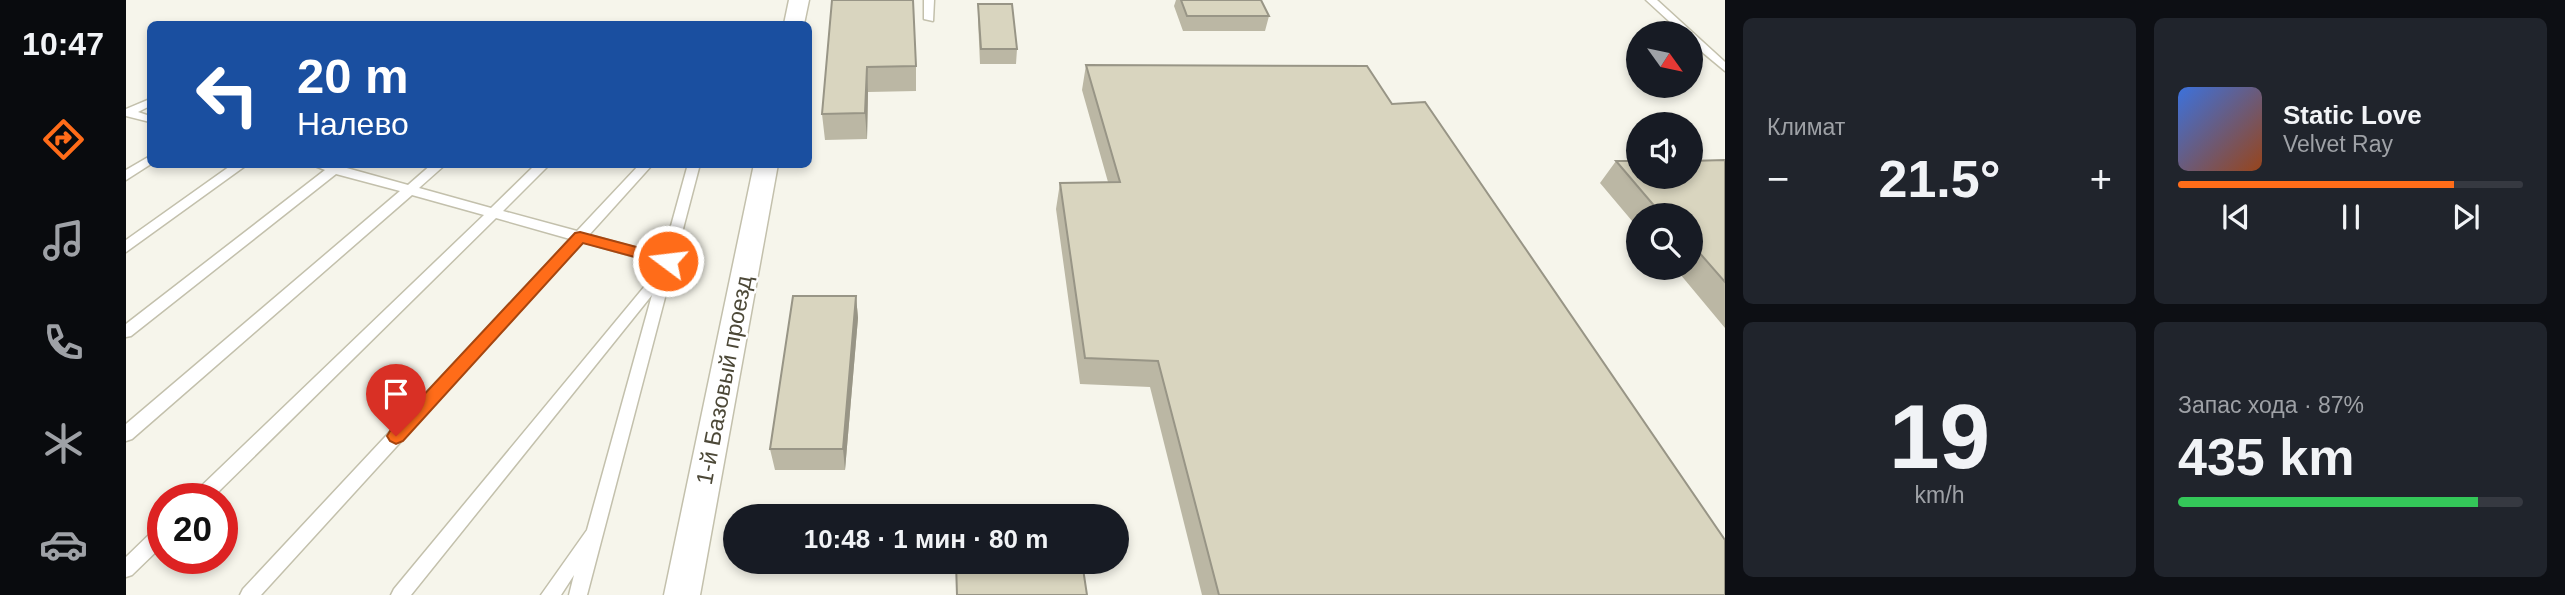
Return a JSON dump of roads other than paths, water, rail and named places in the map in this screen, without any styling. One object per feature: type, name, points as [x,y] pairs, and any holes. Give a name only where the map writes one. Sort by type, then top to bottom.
[{"type":"street","points":[[795,21],[799,0]]},
{"type":"street","name":"1-й Базовый проезд","points":[[682,595],[765,168]]},
{"type":"lane","points":[[929,0],[929,19]]},
{"type":"lane","points":[[1651,0],[1674,21]]},
{"type":"lane","points":[[1703,47],[1725,68]]},
{"type":"lane","points":[[127,113],[147,103]]},
{"type":"lane","points":[[127,113],[147,118]]},
{"type":"lane","points":[[126,176],[147,162]]},
{"type":"lane","points":[[126,247],[236,168]]},
{"type":"lane","points":[[126,332],[336,168]]},
{"type":"lane","points":[[340,168],[667,264]]},
{"type":"lane","points":[[126,434],[435,168]]},
{"type":"lane","points":[[216,483],[540,168]]},
{"type":"lane","points":[[249,595],[643,168]]},
{"type":"lane","points":[[578,595],[693,168]]},
{"type":"lane","points":[[400,595],[667,264]]},
{"type":"lane","points":[[550,595],[596,528]]},
{"type":"lane","points":[[126,569],[147,549]]}]
